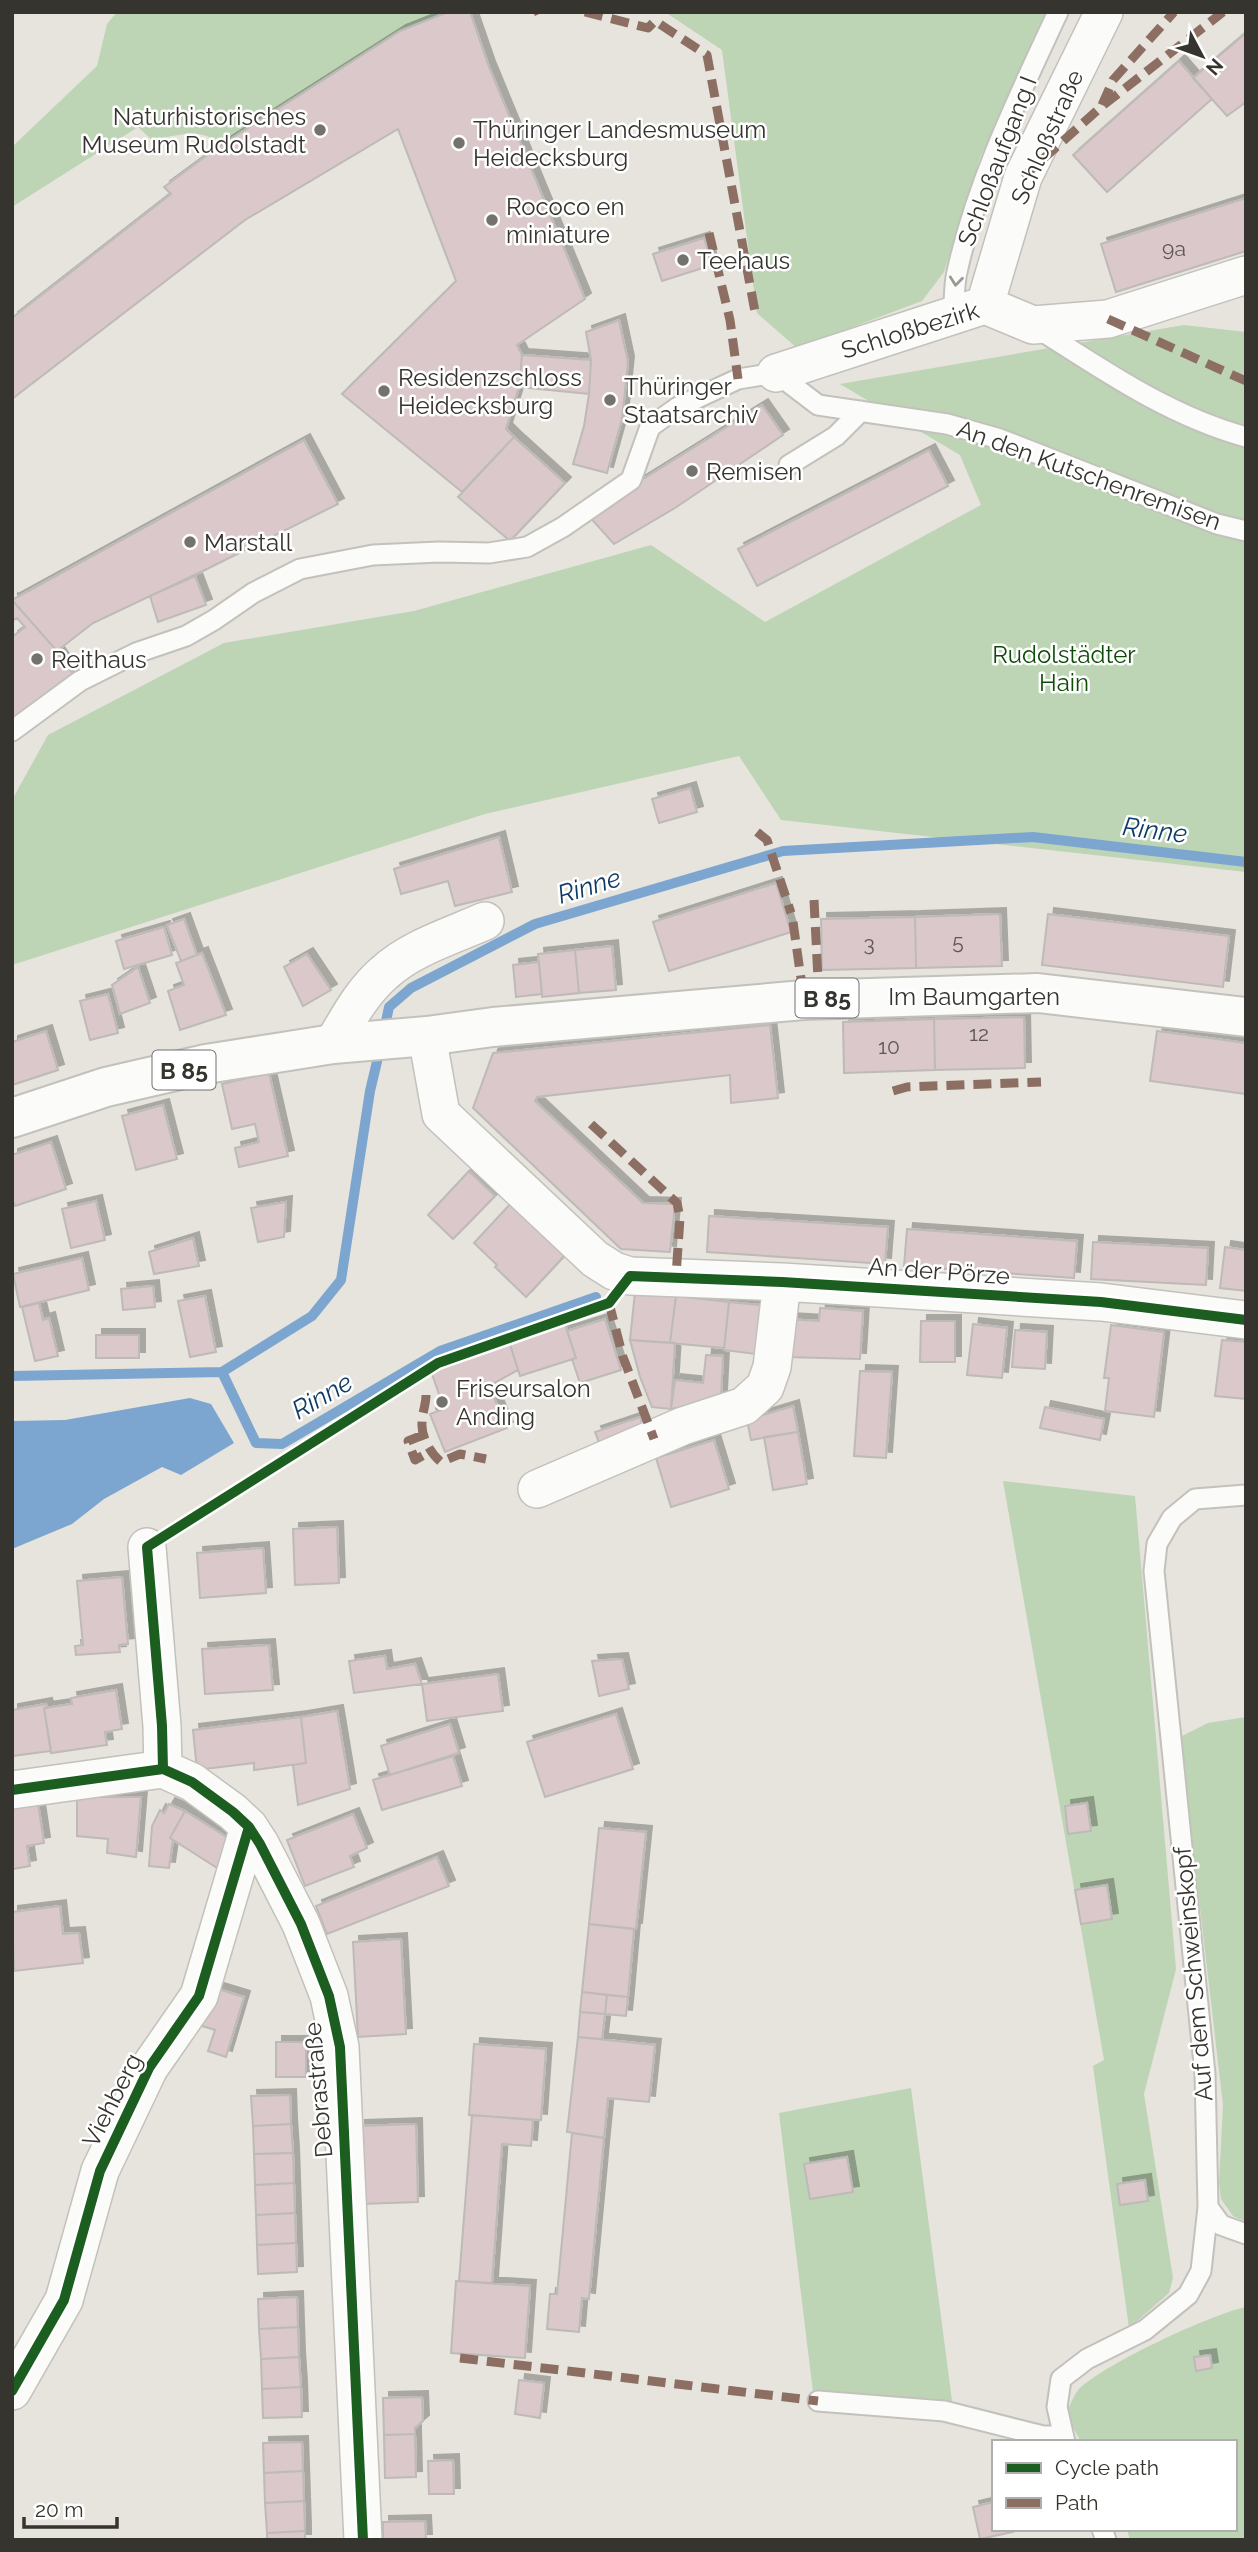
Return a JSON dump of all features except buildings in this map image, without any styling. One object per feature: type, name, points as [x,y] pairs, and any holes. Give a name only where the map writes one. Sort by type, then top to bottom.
[{"type":"main road","name":"Im Baumgarten","points":[[418,1037],[493,1027],[804,999],[947,994],[1038,993],[1246,1017]]},
{"type":"main road","name":"B 85","points":[[12,1118],[106,1087],[206,1064],[347,1043],[418,1037]]},
{"type":"street","name":"Schloßstraße","points":[[969,309],[1023,177],[1104,12]]},
{"type":"street","name":"Schloßbezirk","points":[[776,373],[969,309],[1033,325],[1108,318],[1246,275]]},
{"type":"street","points":[[347,1043],[360,999],[384,972],[413,953],[485,921]]},
{"type":"street","name":"An der Pörze","points":[[418,1037],[441,1114],[595,1259],[614,1271],[629,1276],[782,1282],[1101,1302],[1246,1320]]},
{"type":"street","points":[[537,1489],[683,1426],[744,1406],[765,1387],[772,1367],[782,1282]]},
{"type":"street","points":[[12,1790],[163,1769],[162,1726],[146,1547]]},
{"type":"street","name":"Debrastraße","points":[[163,1769],[192,1782],[249,1827],[276,1872],[302,1924],[329,1996],[340,2047],[363,2540]]},
{"type":"street","name":"Viehberg","points":[[12,2391],[64,2300],[100,2171],[149,2068],[199,1996],[249,1827]]},
{"type":"lane","name":"Schloßaufgang I","points":[[969,309],[956,273],[981,191],[1009,116],[1058,12]]},
{"type":"lane","points":[[1033,325],[1130,387],[1181,413],[1246,438]]},
{"type":"lane","points":[[12,731],[80,681],[136,653],[186,636],[253,593],[300,569],[373,555],[489,553],[527,547],[563,527],[631,480],[650,427],[678,407],[738,379],[776,373]]},
{"type":"lane","name":"An den Kutschenremisen","points":[[776,373],[818,405],[947,424],[1000,439],[1217,524],[1246,531]]},
{"type":"lane","points":[[789,465],[836,436],[861,411]]},
{"type":"lane","name":"Auf dem Schweinskopf","points":[[1064,2439],[1057,2407],[1061,2379],[1087,2359],[1145,2330],[1188,2295],[1201,2271],[1208,2207],[1205,2074],[1154,1571],[1157,1544],[1172,1518],[1195,1499],[1246,1495]]},
{"type":"lane","points":[[1208,2207],[1221,2225],[1246,2234]]},
{"type":"lane","points":[[818,2401],[944,2411],[1064,2439]]},
{"type":"green space","points":[[117,12],[448,12],[400,31],[221,145],[214,139],[197,134],[152,140],[138,127],[12,207],[12,147],[97,66],[107,24]]},
{"type":"green space","points":[[665,12],[1046,12],[980,158],[944,272],[922,301],[797,348],[757,313],[722,50]]},
{"type":"green space","name":"Rudolstädter Hain","points":[[1184,325],[1246,332],[1246,872],[781,820],[739,756],[485,814],[12,965],[12,800],[48,735],[224,643],[414,611],[651,545],[765,622],[981,505],[960,455],[840,384]]},
{"type":"green space","points":[[1003,1481],[1135,1496],[1176,1969],[1144,2094],[1173,2278],[1169,2293],[1129,2328],[1093,2066],[1104,2060]]},
{"type":"green space","points":[[1246,1717],[1246,2222],[1233,2216],[1221,2199],[1219,2182],[1223,2105],[1180,1737],[1208,1723]]},
{"type":"green space","points":[[911,2088],[952,2401],[813,2392],[779,2113]]},
{"type":"green space","points":[[1246,2307],[1246,2540],[1130,2540],[1128,2531],[1237,2531],[1237,2440],[1080,2440],[1066,2414],[1079,2389],[1111,2367],[1158,2342]]},
{"type":"water","points":[[190,1398],[211,1404],[234,1443],[181,1475],[162,1467],[104,1499],[72,1524],[12,1549],[12,1421],[65,1420]]},
{"type":"waterway","name":"Rinne","points":[[384,1031],[389,1007],[411,988],[535,924],[783,851],[1033,837],[1246,862]]},
{"type":"waterway","name":"Rinne","points":[[12,1376],[222,1372],[312,1316],[341,1280],[370,1091],[380,1049]]},
{"type":"waterway","name":"Rinne","points":[[222,1372],[256,1443],[282,1444],[440,1351],[596,1297]]},
{"type":"marked path","points":[[585,12],[648,28],[655,21],[707,55],[756,317]]},
{"type":"marked path","points":[[1102,105],[1113,80],[1174,12]]},
{"type":"marked path","points":[[1023,177],[1101,107],[1223,12]]},
{"type":"marked path","points":[[709,233],[730,320],[738,379]]},
{"type":"marked path","points":[[1108,319],[1246,381]]},
{"type":"marked path","points":[[757,832],[767,840],[791,913]]},
{"type":"marked path","points":[[814,900],[819,999]]},
{"type":"marked path","points":[[793,922],[804,1000]]},
{"type":"marked path","points":[[893,1091],[907,1087],[1041,1082]]},
{"type":"marked path","points":[[591,1124],[677,1203],[680,1218],[676,1276]]},
{"type":"marked path","points":[[609,1303],[623,1357],[654,1439]]},
{"type":"marked path","points":[[426,1395],[422,1419],[423,1434],[437,1459],[441,1462],[460,1454],[486,1459]]},
{"type":"marked path","points":[[423,1435],[408,1441],[415,1460],[431,1451]]},
{"type":"marked path","points":[[460,2358],[818,2401]]},
{"type":"cycle path","points":[[163,1769],[147,1547],[438,1363],[609,1303],[630,1276],[782,1282],[1101,1302],[1246,1320]]},
{"type":"cycle path","points":[[12,1790],[163,1769],[192,1782],[249,1827],[301,1924],[329,1996],[340,2047],[363,2540]]},
{"type":"cycle path","points":[[12,2391],[64,2300],[100,2171],[149,2068],[199,1996],[249,1827]]},
{"type":"place","name":"Naturhistorisches Museum Rudolstadt","points":[[320,130]]},
{"type":"place","name":"Thüringer Landesmuseum Heidecksburg","points":[[459,143]]},
{"type":"place","name":"Rococo en miniature","points":[[492,220]]},
{"type":"place","name":"Teehaus","points":[[683,260]]},
{"type":"place","name":"Residenzschloss Heidecksburg","points":[[384,391]]},
{"type":"place","name":"Thüringer Staatsarchiv","points":[[610,400]]},
{"type":"place","name":"Remisen","points":[[692,471]]},
{"type":"place","name":"Marstall","points":[[190,542]]},
{"type":"place","name":"Reithaus","points":[[37,659]]},
{"type":"place","name":"Friseursalon Anding","points":[[442,1402]]}]
